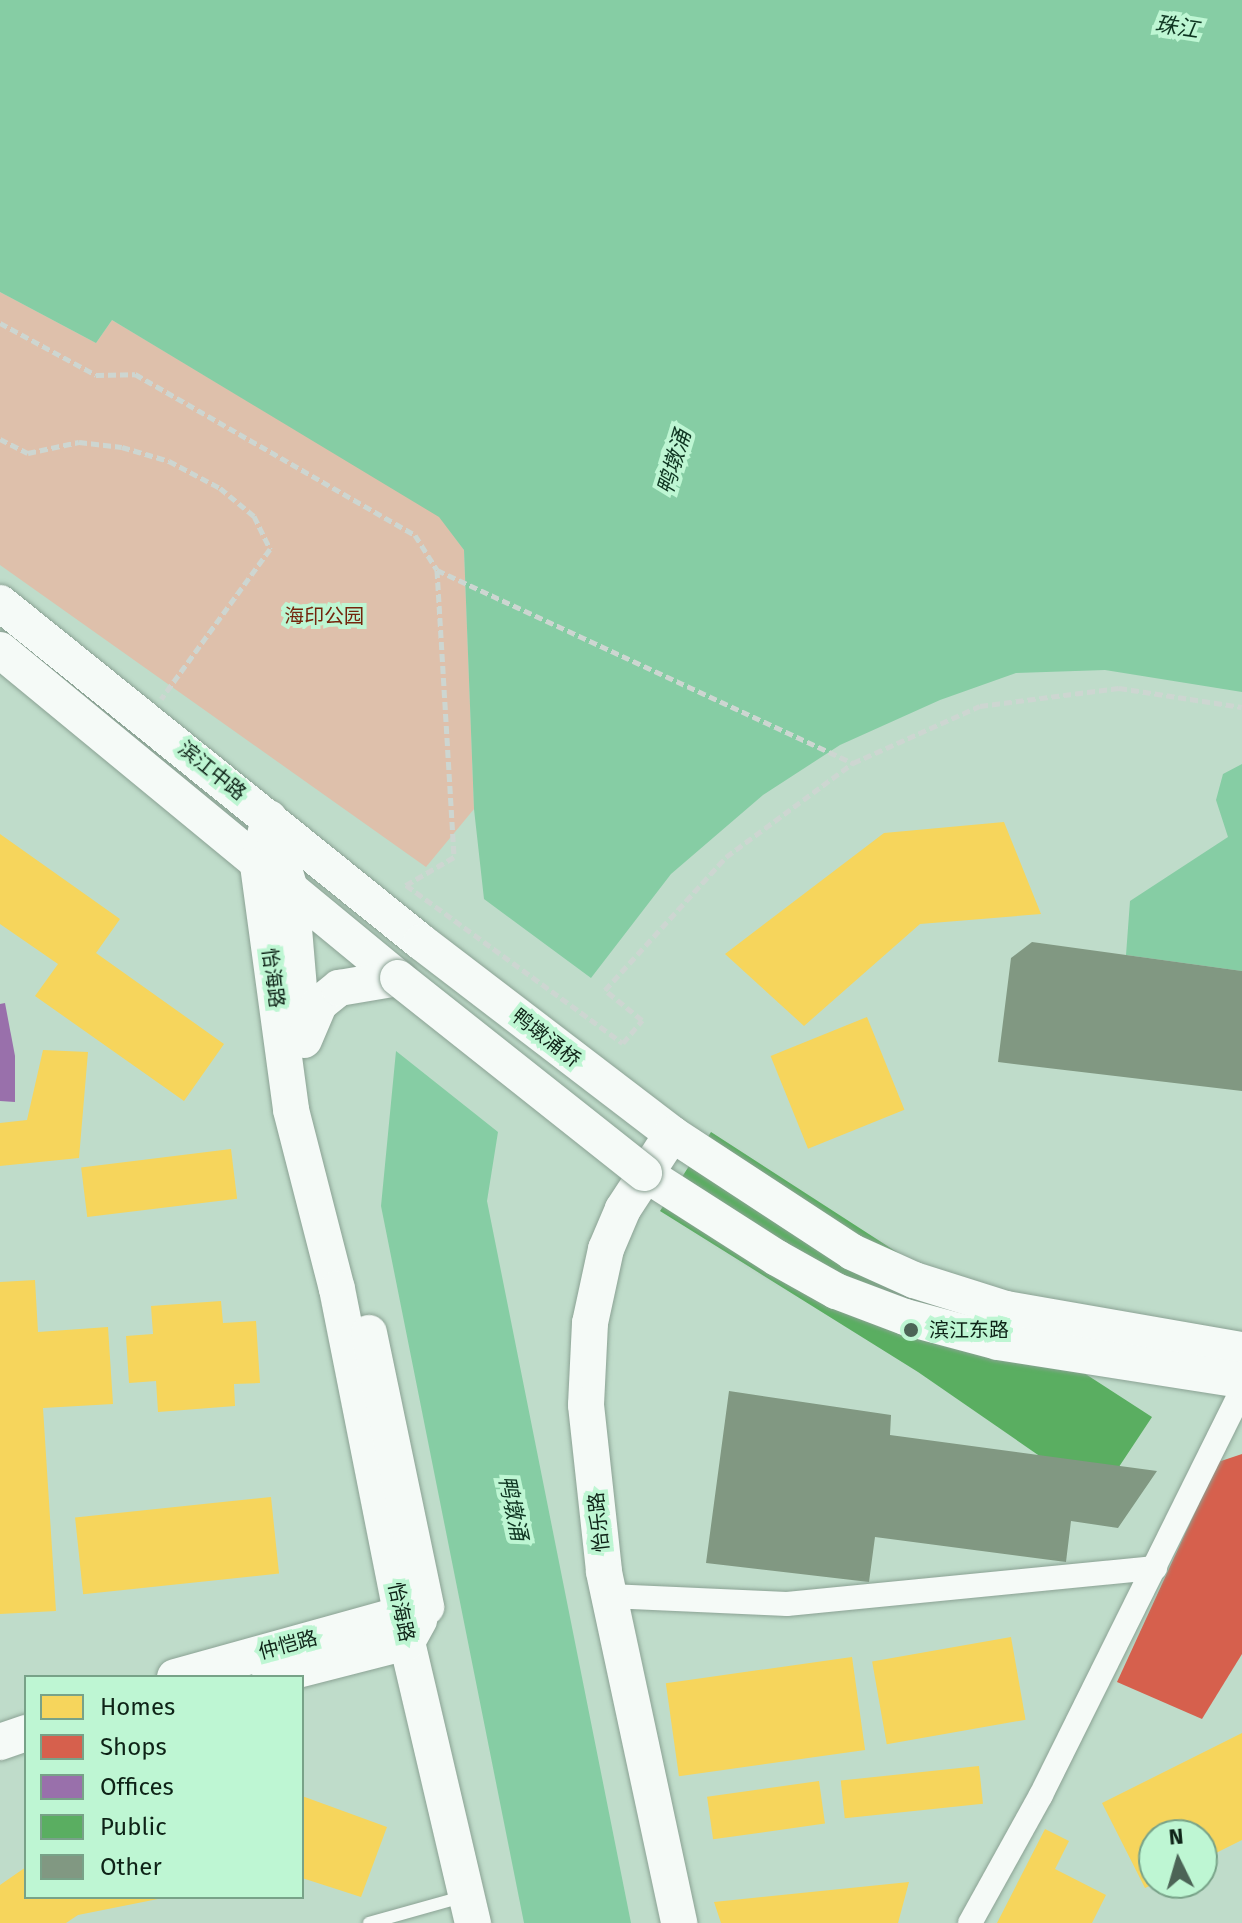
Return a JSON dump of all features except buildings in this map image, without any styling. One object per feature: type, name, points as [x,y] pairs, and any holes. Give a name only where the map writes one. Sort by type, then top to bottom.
[{"type":"street","name":"滨江中路","points":[[0,603],[421,942]]},
{"type":"street","name":"滨江中路","points":[[0,650],[129,751],[291,893],[398,978]]},
{"type":"street","name":"怡海路","points":[[269,818],[258,865],[291,1110],[340,1302],[412,1621],[470,1910]]},
{"type":"street","name":"怡海路","points":[[269,818],[291,893],[303,1042],[336,1213],[383,1390],[412,1621]]},
{"type":"street","name":"鸭墩涌桥","points":[[421,942],[672,1134]]},
{"type":"street","points":[[303,1042],[319,1004],[339,988],[398,978],[644,1173],[836,1291],[905,1317],[998,1342],[1242,1380]]},
{"type":"street","points":[[672,1134],[852,1252],[914,1280],[1006,1309],[1242,1350]]},
{"type":"street","name":"怡乐路","points":[[672,1134],[644,1173],[606,1249],[590,1323],[586,1405],[609,1596],[679,1923]]},
{"type":"street","points":[[970,1923],[1155,1568],[1242,1390]]},
{"type":"street","points":[[609,1596],[787,1604],[1155,1568]]},
{"type":"street","name":"仲恺路","points":[[183,1675],[412,1621]]},
{"type":"street","name":"仲恺路","points":[[275,1675],[412,1621]]},
{"type":"street","points":[[0,1742],[24,1734]]},
{"type":"street","points":[[0,1765],[24,1759]]},
{"type":"lane","points":[[369,1923],[470,1910]]},
{"type":"path","points":[[0,323],[96,375],[135,374],[415,535],[437,570],[454,857],[406,885],[623,1043],[642,1020],[605,990],[726,857],[853,763],[980,706],[1119,688],[1242,707]]},
{"type":"path","points":[[0,439],[28,453],[79,442],[122,447],[169,461],[220,488],[254,516],[270,549],[160,701]]},
{"type":"path","points":[[437,570],[853,763]]},
{"type":"green space","name":"海印公园","points":[[0,292],[96,343],[112,320],[439,516],[464,550],[474,809],[426,867],[0,565]]},
{"type":"water","points":[[0,0],[1242,0],[1242,692],[1105,670],[1016,673],[940,700],[840,745],[763,795],[671,874],[591,978],[484,899],[474,809],[464,550],[439,517],[112,320],[96,343],[0,292]]},
{"type":"water","points":[[1242,764],[1242,971],[1126,955],[1130,901],[1228,837],[1216,800],[1223,774]]},
{"type":"water","name":"鸭墩涌","points":[[396,1051],[498,1132],[487,1201],[631,1923],[524,1923],[381,1206]]},
{"type":"place","name":"滨江东路","points":[[911,1330]]},
{"type":"water label","name":"珠江","points":[[1177,27]]}]
